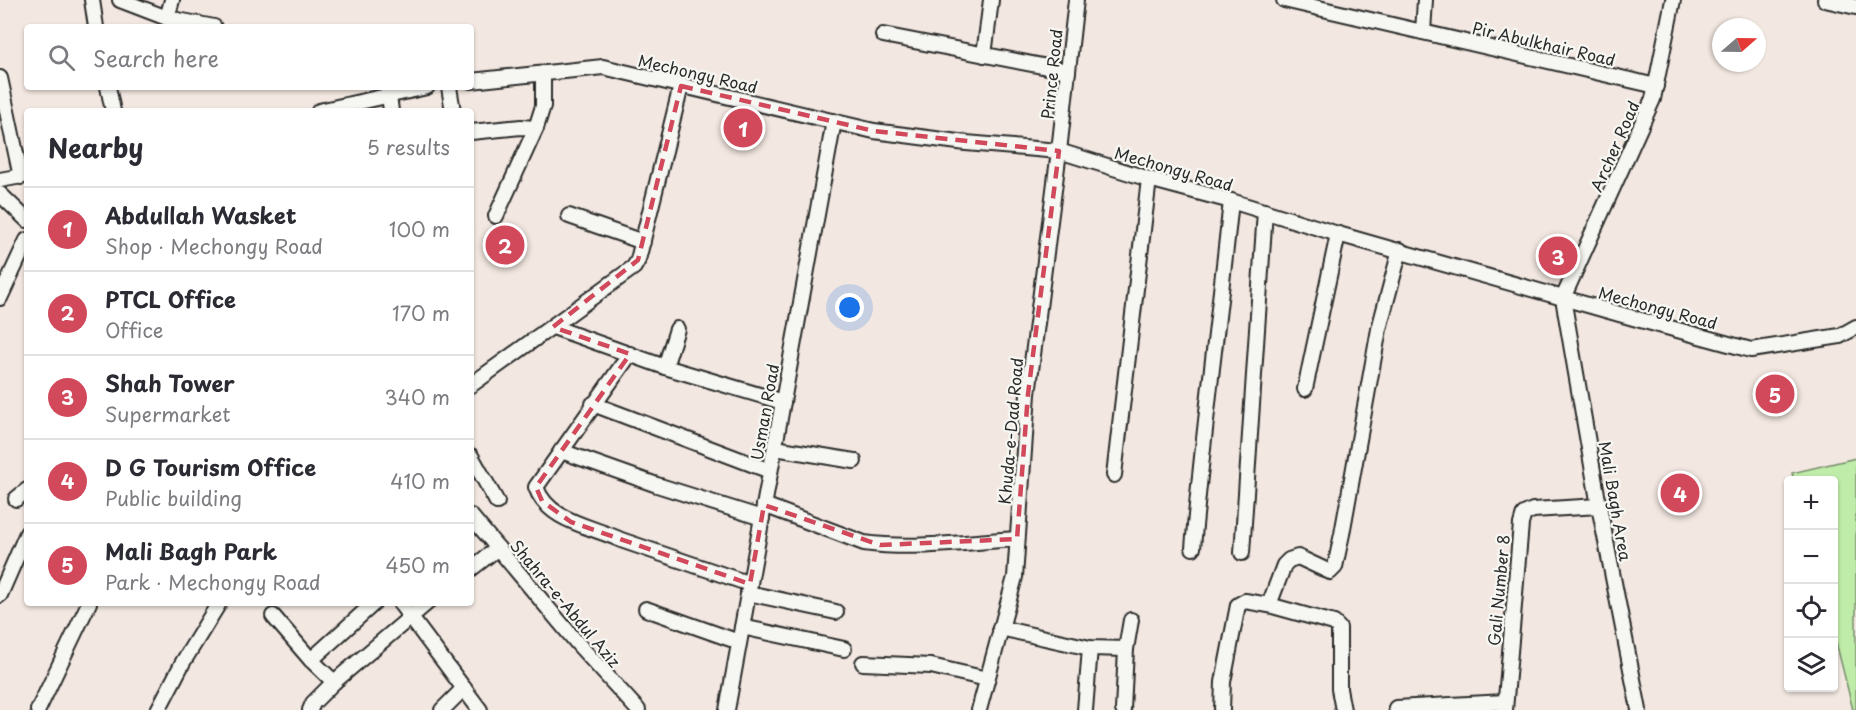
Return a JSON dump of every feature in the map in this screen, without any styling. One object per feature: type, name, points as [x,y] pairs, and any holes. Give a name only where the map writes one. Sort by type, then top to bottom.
[{"type":"street","points":[[92,0],[96,24]]},
{"type":"street","points":[[120,0],[167,18],[198,24]]},
{"type":"street","points":[[167,18],[172,0]]},
{"type":"street","points":[[984,55],[991,0]]},
{"type":"street","name":"Prince Road","points":[[1059,151],[1076,0]]},
{"type":"street","name":"Pir Abulkhair Road","points":[[1284,0],[1656,86]]},
{"type":"street","points":[[1423,32],[1425,0]]},
{"type":"street","name":"Archer Road","points":[[1563,298],[1653,99],[1673,0]]},
{"type":"street","points":[[1825,0],[1856,7]]},
{"type":"street","points":[[883,35],[1068,71]]},
{"type":"street","name":"Mechongy Road","points":[[474,81],[603,67],[874,131],[966,143],[1059,151],[1338,234],[1751,350],[1840,336],[1856,327]]},
{"type":"street","points":[[496,216],[536,129],[543,106],[543,74]]},
{"type":"street","points":[[0,78],[24,176],[0,180]]},
{"type":"street","points":[[474,383],[634,267],[643,242],[681,86]]},
{"type":"street","points":[[109,90],[112,108]]},
{"type":"street","points":[[332,108],[413,90]]},
{"type":"street","points":[[450,90],[452,108]]},
{"type":"street","points":[[389,95],[391,108]]},
{"type":"street","name":"Usman Road","points":[[727,710],[834,121]]},
{"type":"street","points":[[474,132],[521,127],[536,129]]},
{"type":"street","name":"Khuda-e-Dad Road","points":[[979,710],[1014,577],[1028,394],[1059,151]]},
{"type":"street","points":[[1114,475],[1149,179]]},
{"type":"street","points":[[0,194],[24,217]]},
{"type":"street","points":[[1193,549],[1231,201]]},
{"type":"street","points":[[1242,553],[1265,211]]},
{"type":"street","points":[[569,216],[643,242]]},
{"type":"street","points":[[1305,389],[1338,234]]},
{"type":"street","points":[[0,298],[24,246]]},
{"type":"street","points":[[1269,605],[1284,565],[1289,560],[1298,557],[1330,572],[1335,567],[1379,329],[1400,250]]},
{"type":"street","name":"Mali Bagh Area","points":[[1563,298],[1599,506],[1639,710]]},
{"type":"street","points":[[553,327],[665,367],[783,402]]},
{"type":"street","points":[[665,367],[677,329]]},
{"type":"street","points":[[630,354],[536,487],[542,501],[571,522],[607,533],[749,588],[836,612]]},
{"type":"street","points":[[593,404],[770,471]]},
{"type":"street","points":[[774,448],[854,461]]},
{"type":"street","points":[[561,451],[657,485],[763,512],[864,543],[901,546],[1017,539]]},
{"type":"street","points":[[474,461],[497,502]]},
{"type":"street","name":"Gali Number 8","points":[[1505,706],[1521,524],[1524,514],[1533,510],[1599,506]]},
{"type":"street","name":"Shahra-e-Abdul Aziz","points":[[474,520],[578,644],[638,710]]},
{"type":"street","points":[[0,595],[24,540]]},
{"type":"street","points":[[474,567],[498,548]]},
{"type":"street","points":[[1222,710],[1223,682],[1238,605],[1245,601],[1269,605],[1334,623],[1339,628],[1339,689],[1342,710]]},
{"type":"street","points":[[39,710],[87,606]]},
{"type":"street","points":[[158,710],[183,662],[217,606]]},
{"type":"street","points":[[311,660],[371,606]]},
{"type":"street","points":[[402,606],[480,710]]},
{"type":"street","points":[[310,710],[334,682],[424,606]]},
{"type":"street","points":[[646,609],[739,642]]},
{"type":"street","points":[[273,616],[311,660],[334,682]]},
{"type":"street","points":[[1124,710],[1126,649],[1131,620]]},
{"type":"street","points":[[742,627],[844,649]]},
{"type":"street","points":[[1000,628],[1090,648],[1126,649]]},
{"type":"street","points":[[1085,710],[1090,648]]},
{"type":"street","points":[[862,663],[931,666],[987,679]]},
{"type":"street","points":[[442,710],[464,688]]},
{"type":"street","points":[[1396,708],[1505,706]]},
{"type":"highlighted area","points":[[681,86],[874,131],[1059,151],[1028,394],[1017,539],[880,545],[764,505],[750,584],[571,522],[542,501],[536,487],[630,354],[553,327],[638,260]]},
{"type":"green space","points":[[1856,458],[1856,710],[1853,710],[1838,650],[1838,476],[1793,476],[1792,473]]},
{"type":"place","name":"Abdullah Wasket","points":[[743,128]]},
{"type":"place","name":"PTCL Office","points":[[505,245]]},
{"type":"place","name":"Shah Tower","points":[[1558,256]]},
{"type":"place","name":"Mali Bagh Park","points":[[1775,394]]},
{"type":"place","name":"D G Tourism Office","points":[[1680,493]]}]
